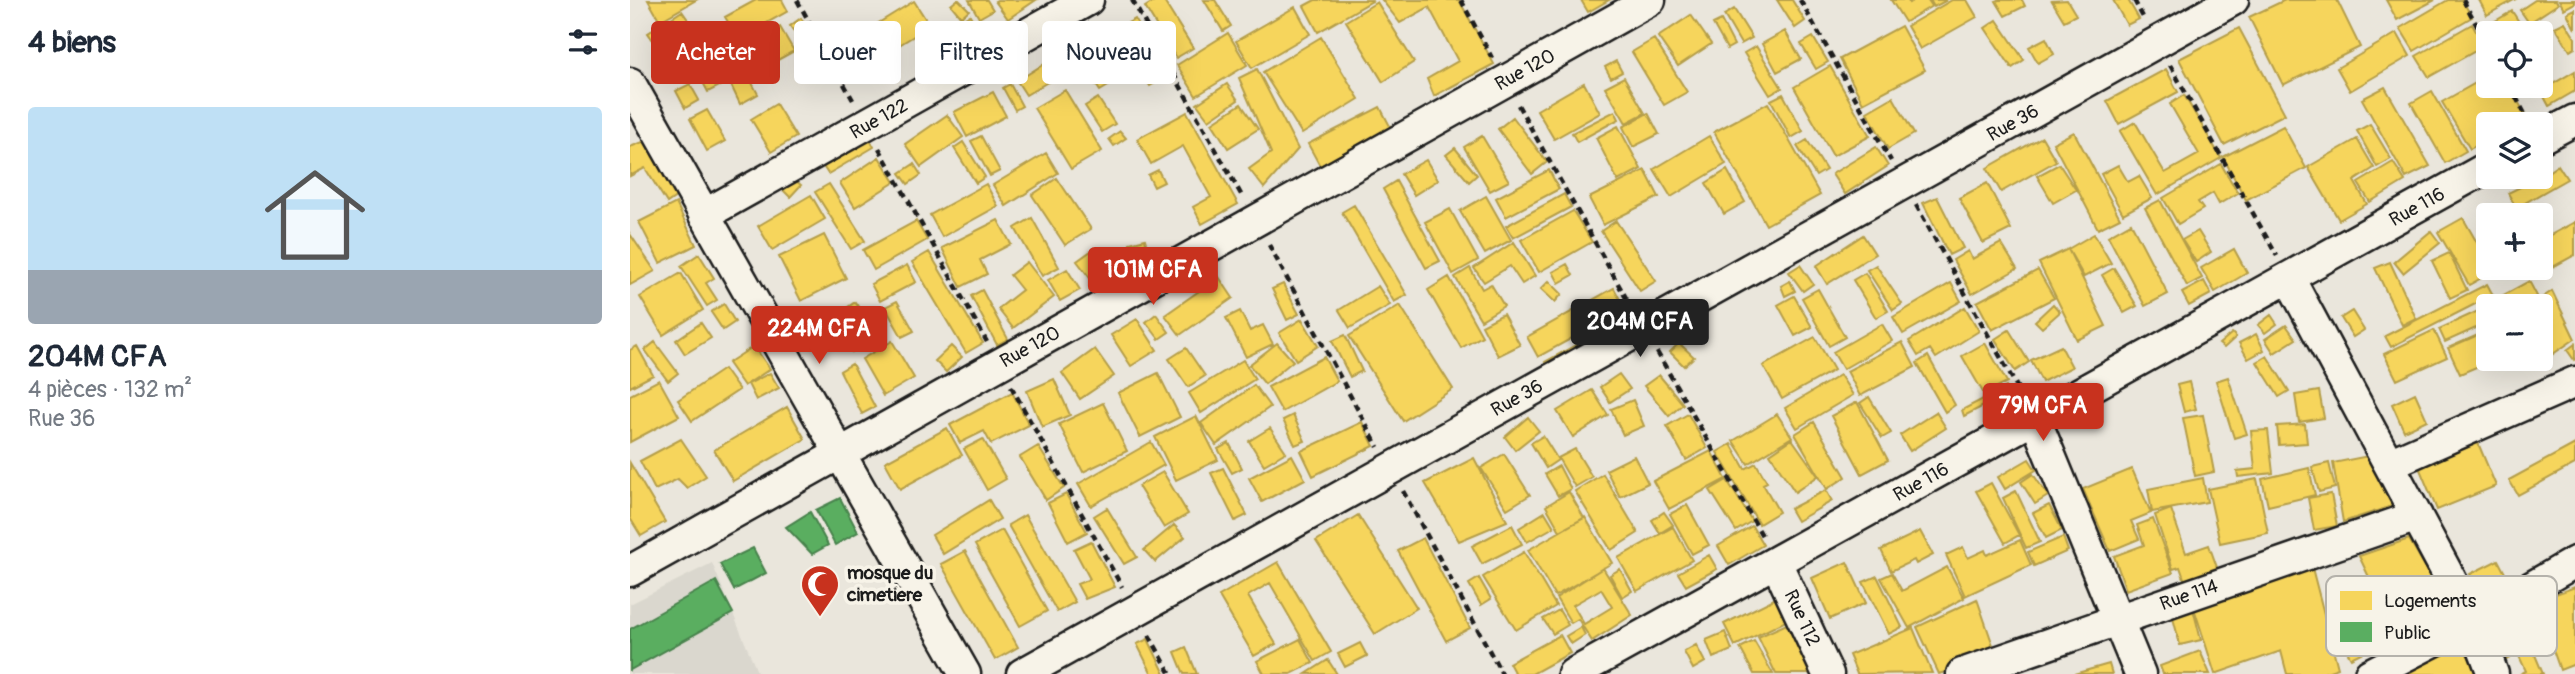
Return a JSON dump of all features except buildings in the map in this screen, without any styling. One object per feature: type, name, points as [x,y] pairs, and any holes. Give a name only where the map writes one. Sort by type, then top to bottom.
[{"type":"street","name":"Rue 122","points":[[704,215],[1088,0]]},
{"type":"street","name":"Rue 120","points":[[634,561],[839,454],[1650,0]]},
{"type":"street","name":"Rue 36","points":[[1022,674],[2233,0]]},
{"type":"street","points":[[630,83],[965,674]]},
{"type":"street","points":[[2553,132],[2575,120]]},
{"type":"street","name":"Rue 116","points":[[1573,674],[2476,174]]},
{"type":"street","points":[[2289,278],[2449,576]]},
{"type":"street","points":[[2389,464],[2575,382]]},
{"type":"street","points":[[2035,419],[2140,674]]},
{"type":"street","name":"Rue 114","points":[[1962,674],[2417,516]]},
{"type":"street","name":"Rue 112","points":[[1776,562],[1828,674]]},
{"type":"street","points":[[2551,576],[2575,562]]},
{"type":"street","points":[[2370,674],[2405,656]]},
{"type":"street","points":[[2486,656],[2493,674]]},
{"type":"path","points":[[797,0],[1171,674]]},
{"type":"path","points":[[1132,0],[1256,221],[1502,674]]},
{"type":"path","points":[[1461,0],[1776,562]]},
{"type":"path","points":[[2134,0],[2289,278]]},
{"type":"path","points":[[2463,0],[2476,24]]},
{"type":"shaded area","points":[[712,563],[758,674],[630,674],[630,604]]},
{"type":"place","name":"mosque du cimetiere","points":[[820,618]]}]
